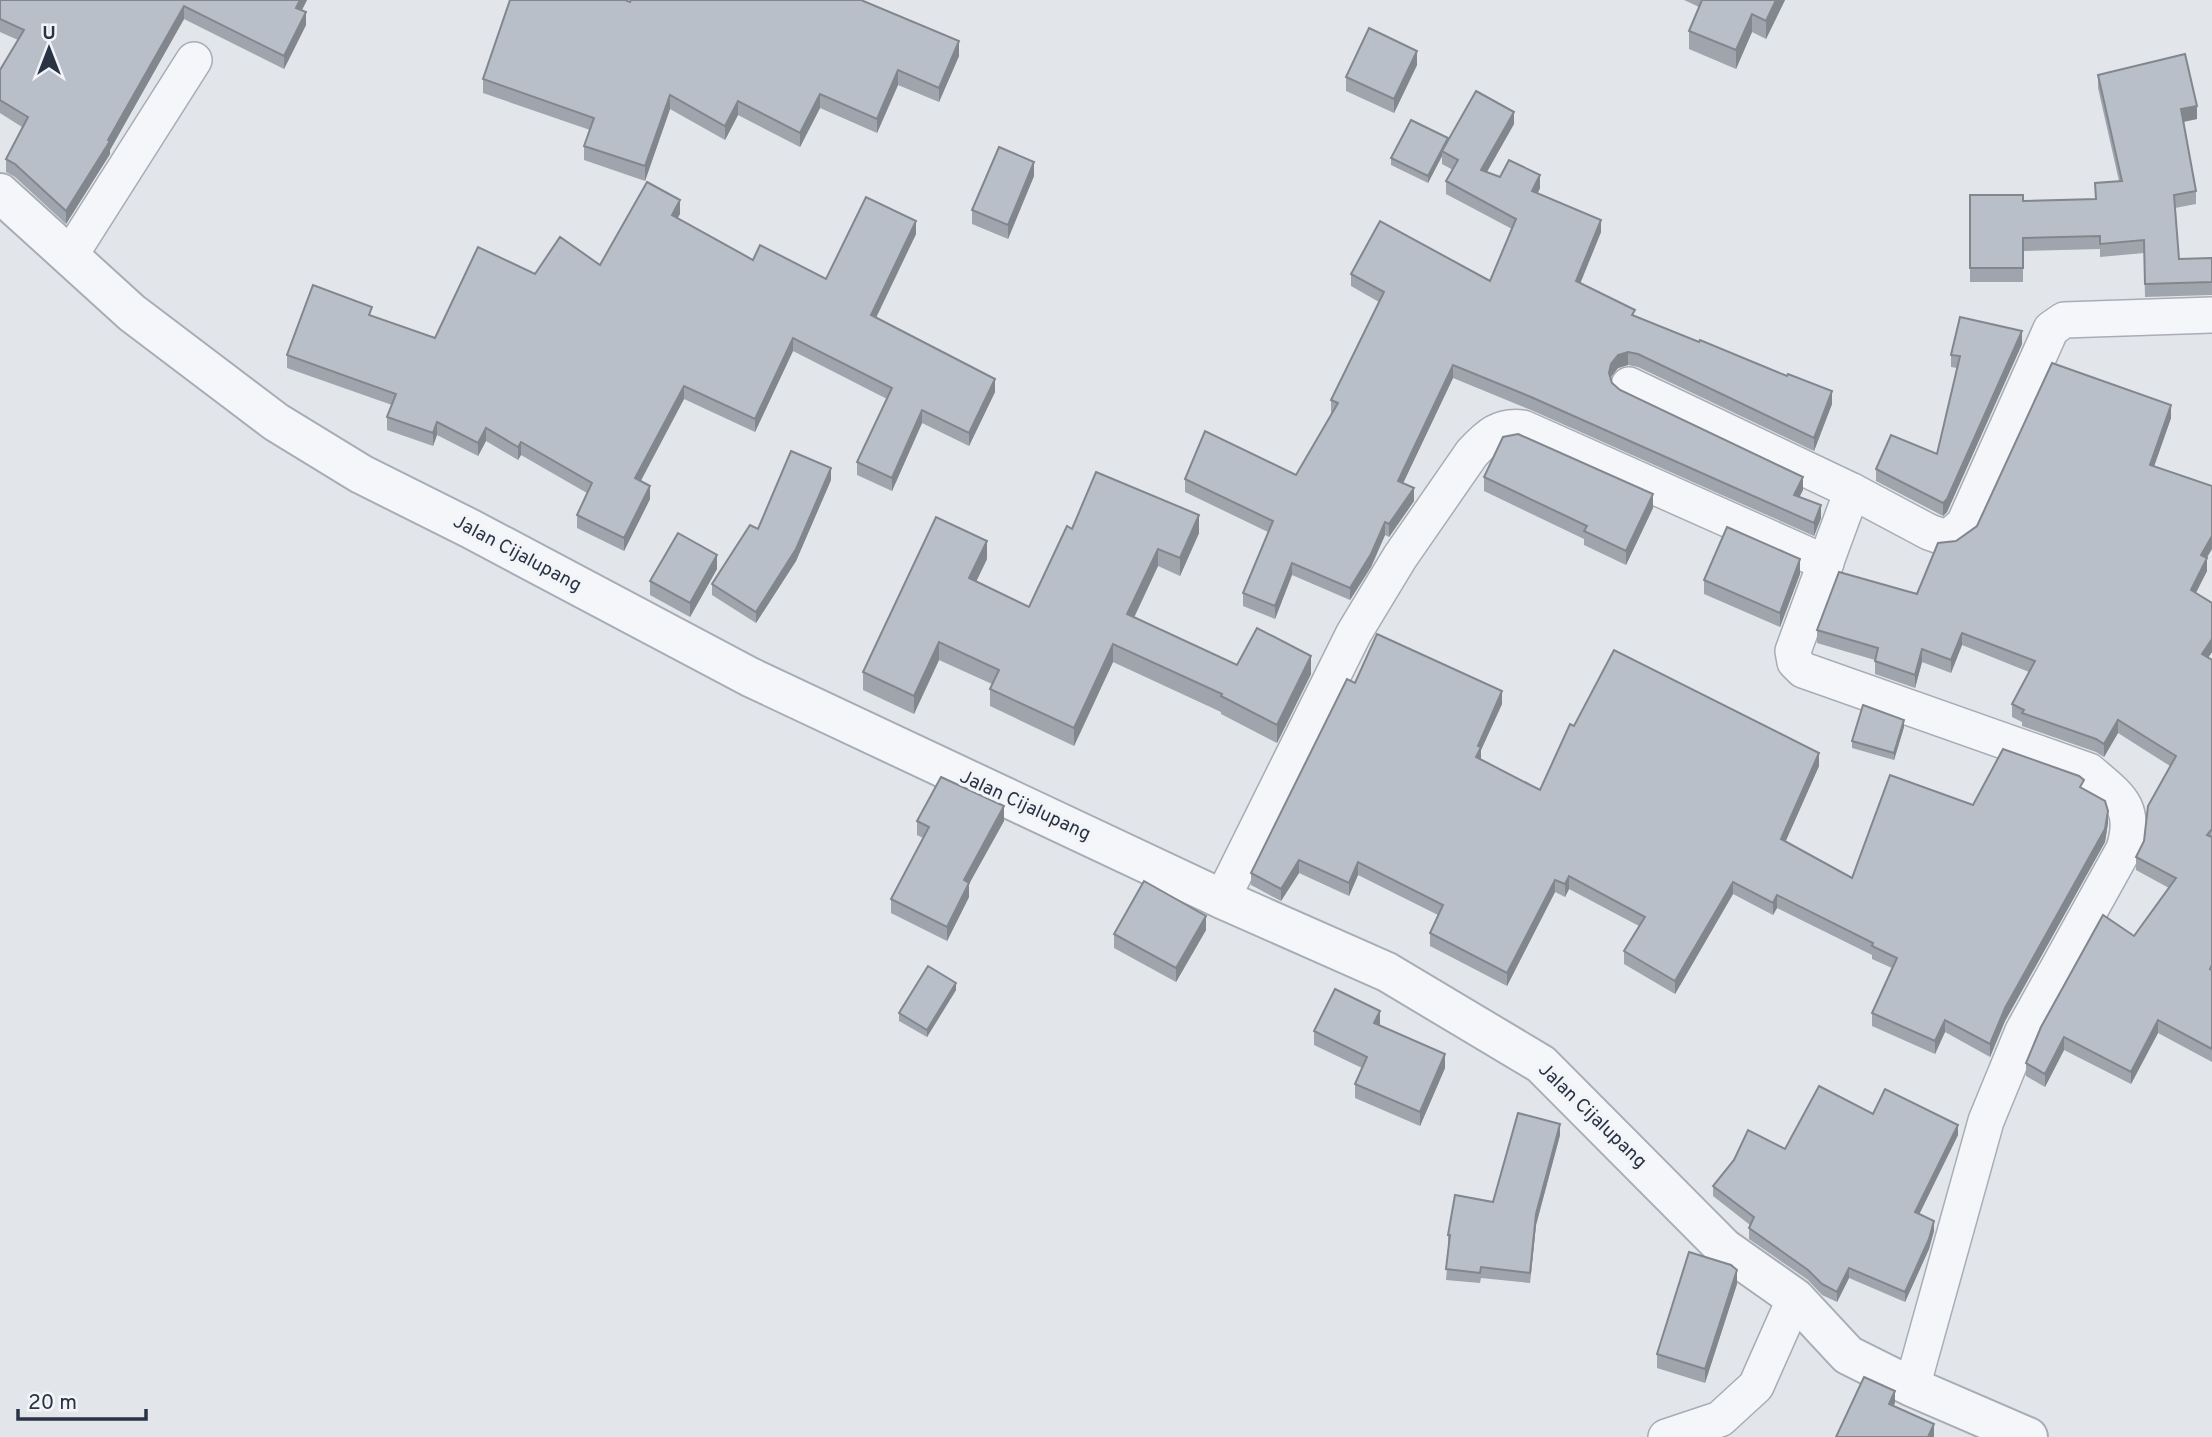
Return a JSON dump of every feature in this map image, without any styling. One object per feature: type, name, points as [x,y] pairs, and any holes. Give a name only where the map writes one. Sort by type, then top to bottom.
[{"type":"street","points":[[69,257],[194,60]]},
{"type":"street","name":"Jalan Cijalupang","points":[[0,193],[132,313],[276,422],[366,466],[471,529],[750,677],[1387,972],[1541,1064],[1724,1248],[1796,1298],[1848,1355],[1912,1387],[2028,1437]]},
{"type":"street","points":[[1629,385],[1943,537],[1951,535],[1964,524],[2051,329],[2064,320],[2212,315]]},
{"type":"street","points":[[1223,898],[1354,632],[1400,557],[1472,453],[1486,437],[1497,430],[1509,426],[1523,428],[1826,563]]},
{"type":"street","points":[[1852,491],[1793,651],[1795,662],[1803,670],[2089,771],[2122,799],[2130,825],[2124,849],[2023,1031],[1986,1121],[1912,1387]]},
{"type":"street","points":[[1666,1437],[1720,1419],[1756,1386],[1796,1298]]},
{"type":"building","points":[[0,0],[300,0],[296,8],[306,12],[284,56],[184,6],[108,140],[110,141],[66,211],[15,164],[6,159],[28,117],[0,100],[0,70],[24,30],[0,19]]},
{"type":"building","points":[[510,0],[861,0],[959,41],[939,88],[898,70],[877,119],[820,94],[800,133],[738,101],[725,126],[670,95],[645,166],[584,146],[594,118],[483,79]]},
{"type":"building","points":[[1702,0],[1776,0],[1766,21],[1752,14],[1736,50],[1689,31]]},
{"type":"building","points":[[1369,28],[1417,51],[1394,99],[1346,77]]},
{"type":"building","points":[[2185,54],[2197,106],[2181,109],[2196,191],[2174,195],[2179,259],[2212,258],[2212,282],[2145,284],[2144,240],[2100,244],[2100,236],[2023,238],[2023,268],[1970,268],[1970,195],[2023,195],[2023,201],[2096,199],[2095,183],[2122,181],[2098,75]]},
{"type":"building","points":[[1476,91],[1514,112],[1481,170],[1500,177],[1509,160],[1540,175],[1532,191],[1601,220],[1576,281],[1635,310],[1632,315],[1832,391],[1814,438],[1638,354],[1628,352],[1618,355],[1611,364],[1609,373],[1612,383],[1620,390],[1803,477],[1794,495],[1821,505],[1814,523],[1453,365],[1398,481],[1414,488],[1389,524],[1385,522],[1371,554],[1350,588],[1292,563],[1275,606],[1243,593],[1273,521],[1185,479],[1205,431],[1296,475],[1338,403],[1331,400],[1384,292],[1351,274],[1380,221],[1490,281],[1516,219],[1446,181],[1458,160],[1442,151]]},
{"type":"building","points":[[1411,120],[1448,138],[1428,176],[1391,158]]},
{"type":"building","points":[[999,147],[1034,162],[1008,225],[972,210]]},
{"type":"building","points":[[647,182],[680,200],[672,215],[753,260],[760,245],[826,279],[866,197],[916,221],[871,315],[995,379],[969,433],[922,410],[892,478],[857,462],[892,388],[793,338],[755,419],[684,386],[635,478],[650,486],[624,538],[577,515],[592,483],[521,442],[518,447],[486,428],[478,443],[437,422],[433,433],[387,417],[396,394],[287,355],[313,285],[372,307],[369,315],[435,338],[478,247],[535,274],[560,237],[600,265]]},
{"type":"building","points":[[1960,317],[2022,331],[1943,503],[1876,469],[1891,435],[1937,454],[1960,356],[1951,355]]},
{"type":"building","points":[[2052,363],[2171,405],[2150,465],[2212,486],[2212,536],[2201,555],[2207,558],[2191,590],[2212,603],[2212,639],[2202,654],[2212,660],[2212,829],[2207,835],[2212,837],[2212,1049],[2158,1020],[2131,1072],[2064,1037],[2045,1074],[2026,1063],[2041,1027],[2103,915],[2134,936],[2176,878],[2136,857],[2144,841],[2148,806],[2176,756],[2118,720],[2104,744],[2022,713],[2024,710],[2012,704],[2035,661],[1962,633],[1951,660],[1922,649],[1915,675],[1875,661],[1878,648],[1817,630],[1839,572],[1917,594],[1938,543],[1956,541],[1977,526]]},
{"type":"building","points":[[1518,434],[1653,494],[1626,551],[1584,531],[1587,526],[1484,477],[1503,437]]},
{"type":"building","points":[[791,451],[831,468],[796,549],[756,612],[712,584],[750,525],[758,529]]},
{"type":"building","points":[[1096,472],[1199,515],[1180,558],[1158,549],[1127,614],[1237,665],[1257,628],[1311,656],[1277,725],[1221,696],[1222,694],[1113,644],[1074,728],[990,689],[999,670],[939,642],[914,696],[863,672],[936,517],[987,541],[969,578],[1029,607],[1067,526],[1072,529]]},
{"type":"building","points":[[1727,527],[1800,559],[1780,613],[1704,580]]},
{"type":"building","points":[[678,533],[717,555],[690,603],[650,581]]},
{"type":"building","points":[[1377,634],[1502,691],[1478,746],[1481,747],[1476,757],[1540,790],[1570,724],[1574,726],[1614,650],[1819,753],[1781,839],[1852,878],[1890,775],[1973,805],[2003,749],[2079,776],[2084,780],[2080,787],[2105,801],[2108,811],[2105,829],[2005,1008],[1990,1044],[1945,1020],[1935,1041],[1872,1013],[1897,958],[1872,946],[1873,943],[1777,895],[1773,903],[1733,882],[1675,981],[1624,951],[1645,917],[1569,876],[1565,884],[1555,880],[1507,973],[1430,933],[1443,905],[1358,862],[1349,883],[1299,860],[1281,889],[1251,873],[1347,679],[1355,683]]},
{"type":"building","points":[[1863,705],[1904,720],[1894,753],[1852,741]]},
{"type":"building","points":[[941,777],[1004,806],[964,880],[969,883],[947,927],[891,899],[929,827],[917,821]]},
{"type":"building","points":[[1144,881],[1206,916],[1176,968],[1114,934]]},
{"type":"building","points":[[928,966],[956,983],[927,1030],[899,1013]]},
{"type":"building","points":[[1335,989],[1380,1011],[1374,1023],[1445,1054],[1420,1112],[1355,1084],[1367,1057],[1314,1031]]},
{"type":"building","points":[[1819,1086],[1873,1114],[1885,1089],[1958,1125],[1915,1212],[1934,1221],[1929,1239],[1905,1292],[1849,1268],[1837,1292],[1822,1284],[1808,1270],[1749,1228],[1754,1217],[1713,1186],[1734,1160],[1748,1130],[1785,1149]]},
{"type":"building","points":[[1518,1113],[1560,1124],[1536,1214],[1530,1273],[1481,1267],[1480,1273],[1446,1269],[1448,1235],[1455,1195],[1493,1202]]},
{"type":"building","points":[[1689,1252],[1731,1265],[1737,1270],[1705,1369],[1657,1354]]},
{"type":"building","points":[[1864,1377],[1895,1391],[1889,1404],[1934,1424],[1928,1437],[1836,1437]]}]
